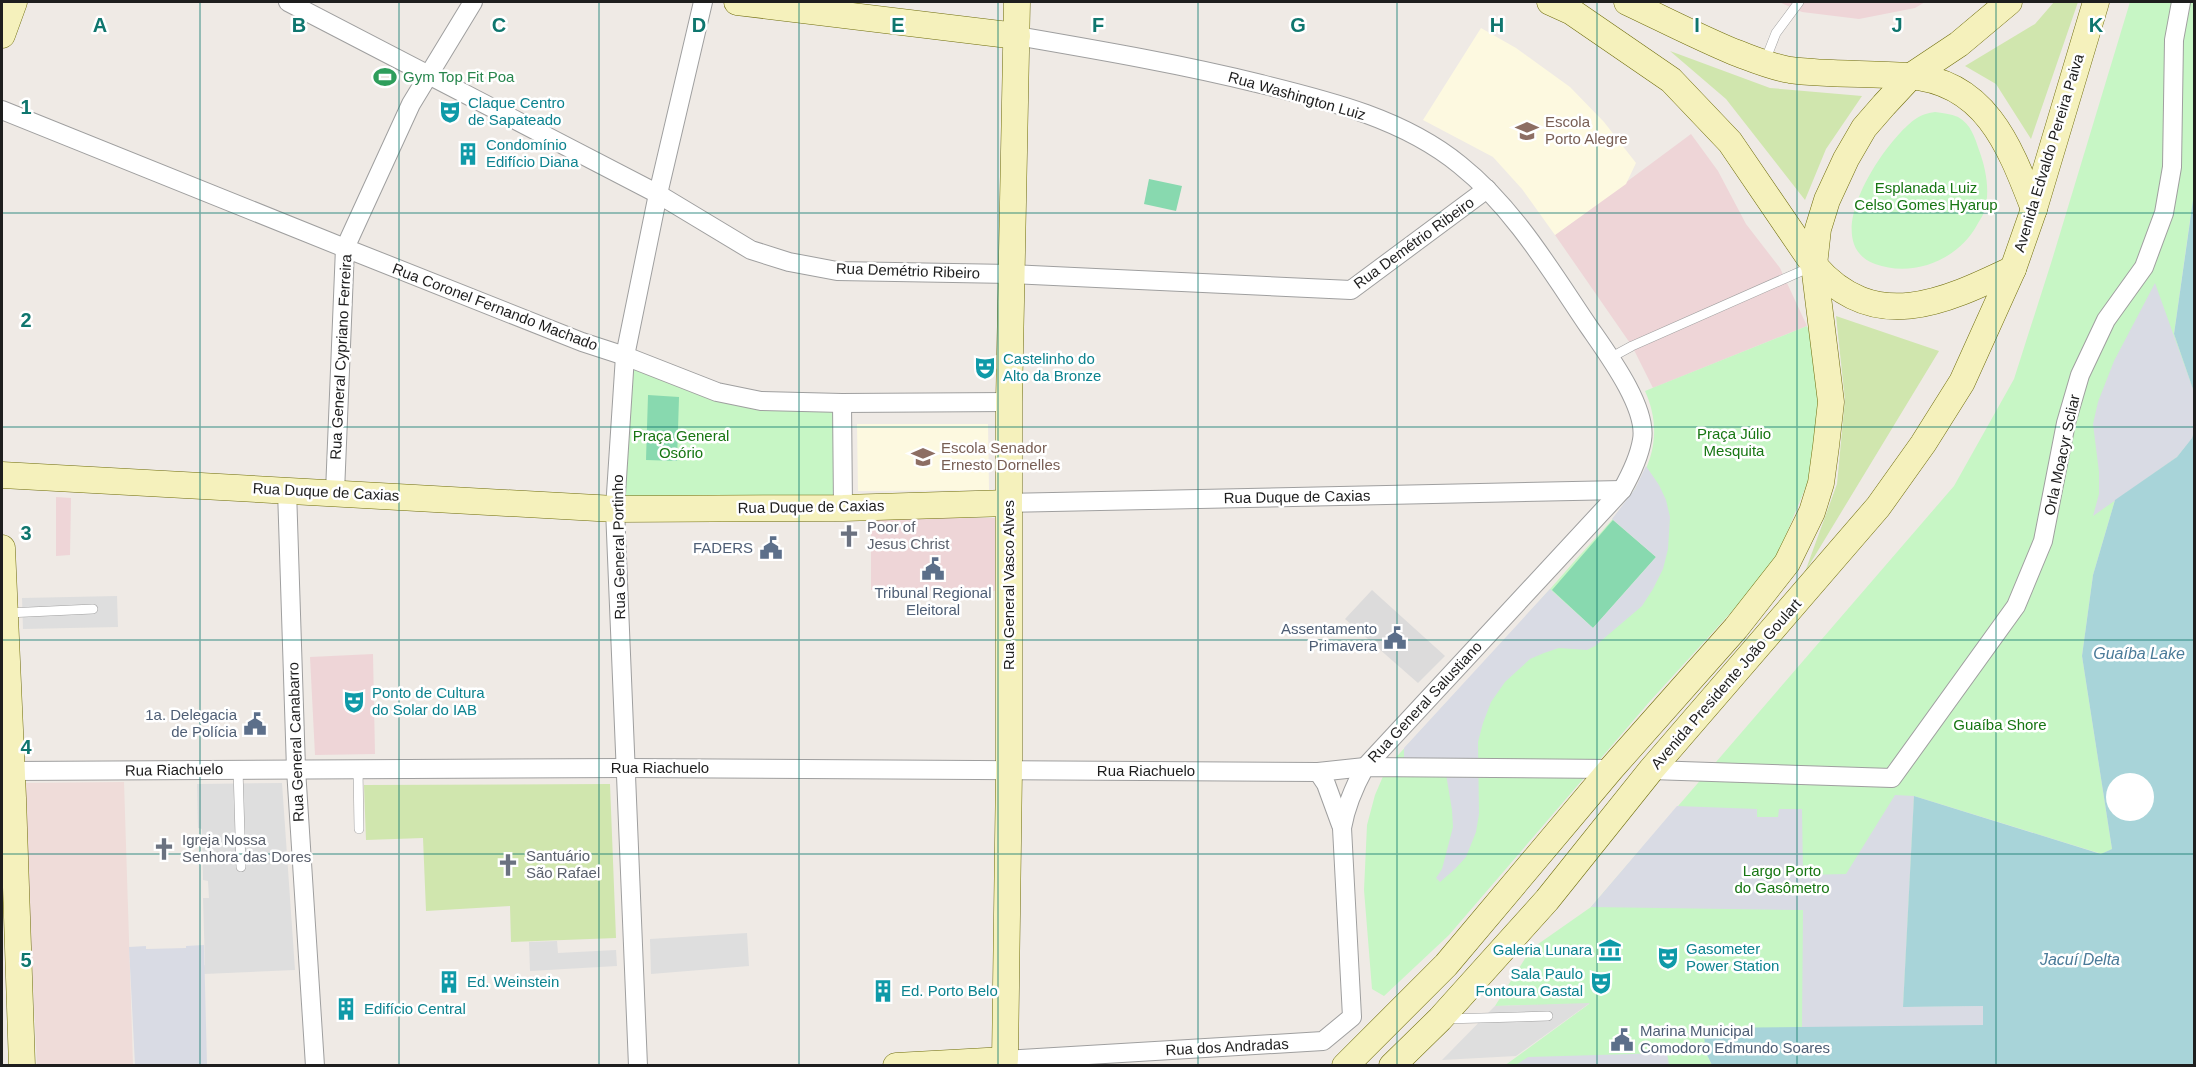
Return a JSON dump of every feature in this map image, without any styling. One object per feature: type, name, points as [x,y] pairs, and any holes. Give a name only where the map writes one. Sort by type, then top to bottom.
[{"type":"main road","points":[[2,35],[14,2]]},
{"type":"main road","name":"Rua Washington Luiz","points":[[737,2],[1017,36]]},
{"type":"main road","name":"Rua General Vasco Alves","points":[[1005,1060],[1009,770],[1009,402],[1017,2]]},
{"type":"main road","points":[[1550,2],[1572,12],[1671,80],[1730,142],[1814,265],[1828,281],[1843,292],[1859,300],[1886,307],[1927,304],[1960,294],[2013,269]]},
{"type":"main road","points":[[1628,2],[1701,38],[1764,64],[1790,70],[1911,76],[1952,87],[1977,104],[1997,127],[2013,155],[2034,209]]},
{"type":"main road","points":[[1814,265],[1818,229],[1827,200],[1846,159],[1864,128],[1911,76],[1959,44],[2009,2]]},
{"type":"main road","name":"Avenida Edvaldo Pereira Paiva","points":[[2013,269],[2034,209],[2096,2]]},
{"type":"main road","name":"Avenida Presidente João Goulart","points":[[1345,1065],[1446,965],[1611,769],[1736,627],[1787,563],[1812,512],[1821,483],[1831,402],[1814,265]]},
{"type":"main road","name":"Avenida Presidente João Goulart","points":[[1392,1065],[1440,1019],[1547,900],[1652,770],[1878,507],[1923,444],[1962,382],[2013,269]]},
{"type":"main road","name":"Rua Duque de Caxias","points":[[2,475],[615,509],[843,508],[1009,503]]},
{"type":"main road","points":[[2,548],[7,771],[22,1065]]},
{"type":"main road","name":"Rua dos Andradas","points":[[896,1065],[1005,1060]]},
{"type":"street","name":"Rua Demétrio Ribeiro","points":[[288,2],[658,194],[751,250],[789,262],[837,271],[1011,274],[1351,290],[1488,189]]},
{"type":"street","name":"Rua General Cypriano Ferreira","points":[[335,492],[345,248],[411,104],[473,2]]},
{"type":"street","name":"Rua General Portinho","points":[[638,1065],[615,509],[625,356],[658,194],[703,2]]},
{"type":"street","name":"Orla Moacyr Scliar","points":[[1652,770],[1892,778],[2016,606],[2043,541],[2066,423],[2080,375],[2106,321],[2144,267],[2164,213],[2172,167],[2175,40],[2181,2]]},
{"type":"street","name":"Rua Washington Luiz","points":[[1017,36],[1185,66],[1352,108],[1401,128],[1460,164],[1488,189],[1525,234],[1610,358],[1639,412],[1643,438],[1634,467],[1622,490]]},
{"type":"street","name":"Rua Coronel Fernando Machado","points":[[2,110],[582,342],[625,356],[717,392],[761,400],[842,403],[1009,402]]},
{"type":"street","points":[[842,403],[843,508]]},
{"type":"street","name":"Rua General Canabarro","points":[[287,490],[296,769],[315,1065]]},
{"type":"street","name":"Rua Duque de Caxias","points":[[1009,503],[1622,490]]},
{"type":"street","name":"Rua General Salustiano","points":[[1351,999],[1342,828],[1346,806],[1365,767],[1622,490]]},
{"type":"street","points":[[1365,767],[1611,769]]},
{"type":"street","name":"Rua Riachuelo","points":[[7,771],[625,768],[1318,772],[1365,767]]},
{"type":"street","points":[[1318,772],[1326,784],[1342,828]]},
{"type":"street","name":"Rua dos Andradas","points":[[1005,1060],[1323,1041],[1352,1017],[1351,999]]},
{"type":"lane","points":[[1764,64],[1776,33],[1799,2]]},
{"type":"lane","points":[[1610,358],[1814,265]]},
{"type":"lane","points":[[5,613],[93,609]]},
{"type":"lane","points":[[358,768],[360,829]]},
{"type":"lane","points":[[238,769],[241,867]]},
{"type":"lane","points":[[1440,1019],[1548,1016]]},
{"type":"shaded area","points":[[1779,2],[1925,2],[1915,8],[1859,19],[1802,12]]},
{"type":"shaded area","name":"Escola Porto Alegre","points":[[1481,28],[1516,48],[1570,87],[1604,122],[1636,163],[1626,184],[1555,235],[1522,189],[1493,157],[1423,120]]},
{"type":"shaded area","points":[[1691,134],[1718,171],[1746,224],[1780,268],[1807,326],[1653,388],[1632,346],[1555,235]]},
{"type":"shaded area","points":[[2155,283],[2194,392],[2194,431],[2192,438],[2177,457],[2093,516],[2099,494],[2099,472],[2093,424],[2098,402],[2114,361]]},
{"type":"shaded area","name":"Escola Senador Ernesto Dornelles","points":[[857,424],[988,424],[989,490],[858,491]]},
{"type":"shaded area","points":[[1646,466],[1659,485],[1670,517],[1668,549],[1663,569],[1642,606],[1595,646],[1587,650],[1559,648],[1544,653],[1530,659],[1505,682],[1491,702],[1478,742],[1479,814],[1476,832],[1466,857],[1440,882],[1436,878],[1442,869],[1453,827],[1445,768],[1404,760],[1404,748],[1550,589],[1593,628],[1656,557],[1612,519],[1635,489]]},
{"type":"shaded area","points":[[56,497],[71,498],[70,555],[56,556]]},
{"type":"shaded area","name":"Tribunal Regional Eleitoral","points":[[871,518],[995,518],[995,591],[871,590]]},
{"type":"shaded area","name":"Assentamento Primavera","points":[[1372,590],[1445,656],[1418,683],[1345,619]]},
{"type":"shaded area","points":[[117,596],[118,627],[23,629],[22,598]]},
{"type":"shaded area","points":[[373,654],[375,754],[315,755],[310,657]]},
{"type":"shaded area","points":[[124,782],[133,1065],[37,1065],[23,783]]},
{"type":"shaded area","points":[[282,783],[295,970],[204,974],[203,898],[209,898],[208,881],[203,880],[202,829],[198,828],[197,784]]},
{"type":"shaded area","points":[[1895,795],[1914,796],[1903,1007],[1984,1006],[1983,1026],[1802,1029],[1803,910],[1591,907],[1677,806],[1757,809],[1757,817],[1778,817],[1779,809],[1802,809],[1803,875],[1846,874]]},
{"type":"shaded area","points":[[747,933],[749,966],[651,974],[650,939]]},
{"type":"shaded area","points":[[557,941],[558,953],[616,950],[617,966],[530,971],[529,942]]},
{"type":"shaded area","points":[[204,945],[207,1065],[135,1065],[129,947],[186,948],[186,946]]},
{"type":"shaded area","points":[[1590,1003],[1516,1056],[1442,1060],[1495,1006]]},
{"type":"shaded area","points":[[1667,1053],[1669,1065],[1516,1065],[1528,1057]]},
{"type":"green space","points":[[2054,2],[2078,2],[2031,139],[1996,84],[1965,66],[2035,24]]},
{"type":"green space","points":[[2130,2],[2194,2],[2194,215],[2190,220],[2174,334],[2194,392],[2194,431],[2177,457],[2115,500],[2093,575],[2082,656],[2112,849],[2102,854],[1914,796],[1903,1007],[1705,1051],[1712,1065],[1504,1066],[1589,1004],[1495,1006],[1531,949],[1591,907],[1954,486],[2014,379]]},
{"type":"green space","points":[[1670,51],[1770,88],[1862,96],[1826,149],[1805,200],[1726,99]]},
{"type":"green space","name":"Esplanada Luiz Celso Gomes Hyarup","points":[[1935,112],[1958,117],[1972,132],[1985,172],[1987,194],[1984,213],[1969,237],[1958,248],[1933,263],[1904,269],[1875,264],[1859,252],[1852,235],[1854,215],[1861,192],[1873,169],[1901,132],[1919,117]]},
{"type":"green space","points":[[1149,179],[1182,186],[1176,211],[1144,204]]},
{"type":"green space","points":[[1836,316],[1939,351],[1805,572],[1837,484],[1845,400]]},
{"type":"green space","name":"Praça Júlio Mesquita","points":[[1807,326],[1812,339],[1818,385],[1818,424],[1809,479],[1779,552],[1745,597],[1651,700],[1449,935],[1384,996],[1372,989],[1364,890],[1367,825],[1375,795],[1387,767],[1627,502],[1644,473],[1654,441],[1654,424],[1645,391]]},
{"type":"green space","name":"Praça General Osório","points":[[631,366],[835,409],[838,500],[621,502]]},
{"type":"green space","points":[[648,395],[679,397],[677,461],[646,460]]},
{"type":"green space","points":[[1613,520],[1656,557],[1593,628],[1552,590]]},
{"type":"green space","points":[[610,784],[616,938],[511,942],[510,906],[426,911],[423,838],[366,840],[364,785]]},
{"type":"water","points":[[2194,193],[2194,392],[2174,334]]},
{"type":"water","name":"Jacuí Delta","points":[[2194,431],[2194,1065],[1712,1065],[1705,1051],[1704,1028],[1983,1025],[1983,1006],[1903,1007],[1914,796],[2101,854],[2112,849],[2082,656],[2093,575],[2115,500],[2177,457],[2192,438]]},
{"type":"pier","points":[[2130,773],[2147,780],[2154,797],[2147,814],[2130,821],[2113,814],[2106,797],[2113,780]]},
{"type":"place","name":"Gym Top Fit Poa","points":[[385,77]]},
{"type":"place","name":"Claque Centro de Sapateado","points":[[450,112]]},
{"type":"place","name":"Escola Porto Alegre","points":[[1527,131]]},
{"type":"place","name":"Condomínio Edifício Diana","points":[[468,154]]},
{"type":"place","name":"Castelinho do Alto da Bronze","points":[[985,368]]},
{"type":"place","name":"Escola Senador Ernesto Dornelles","points":[[923,457]]},
{"type":"place","name":"Poor of Jesus Christ","points":[[849,536]]},
{"type":"place","name":"FADERS","points":[[771,548]]},
{"type":"place","name":"Tribunal Regional Eleitoral","points":[[933,569]]},
{"type":"place","name":"Assentamento Primavera","points":[[1395,638]]},
{"type":"place","name":"Ponto de Cultura do Solar do IAB","points":[[354,702]]},
{"type":"place","name":"1a. Delegacia de Polícia","points":[[255,724]]},
{"type":"place","name":"Igreja Nossa Senhora das Dores","points":[[164,849]]},
{"type":"place","name":"Santuário São Rafael","points":[[508,865]]},
{"type":"place","name":"Galeria Lunara","points":[[1610,950]]},
{"type":"place","name":"Gasometer Power Station","points":[[1668,958]]},
{"type":"place","name":"Ed. Weinstein","points":[[449,982]]},
{"type":"place","name":"Sala Paulo Fontoura Gastal","points":[[1601,983]]},
{"type":"place","name":"Ed. Porto Belo","points":[[883,991]]},
{"type":"place","name":"Edifício Central","points":[[346,1009]]},
{"type":"place","name":"Marina Municipal Comodoro Edmundo Soares","points":[[1622,1040]]},
{"type":"water label","name":"Guaíba Lake","points":[[2139,653]]},
{"type":"park label","name":"Guaíba Shore","points":[[2000,725]]},
{"type":"park label","name":"Largo Porto do Gasômetro","points":[[1782,880]]}]
